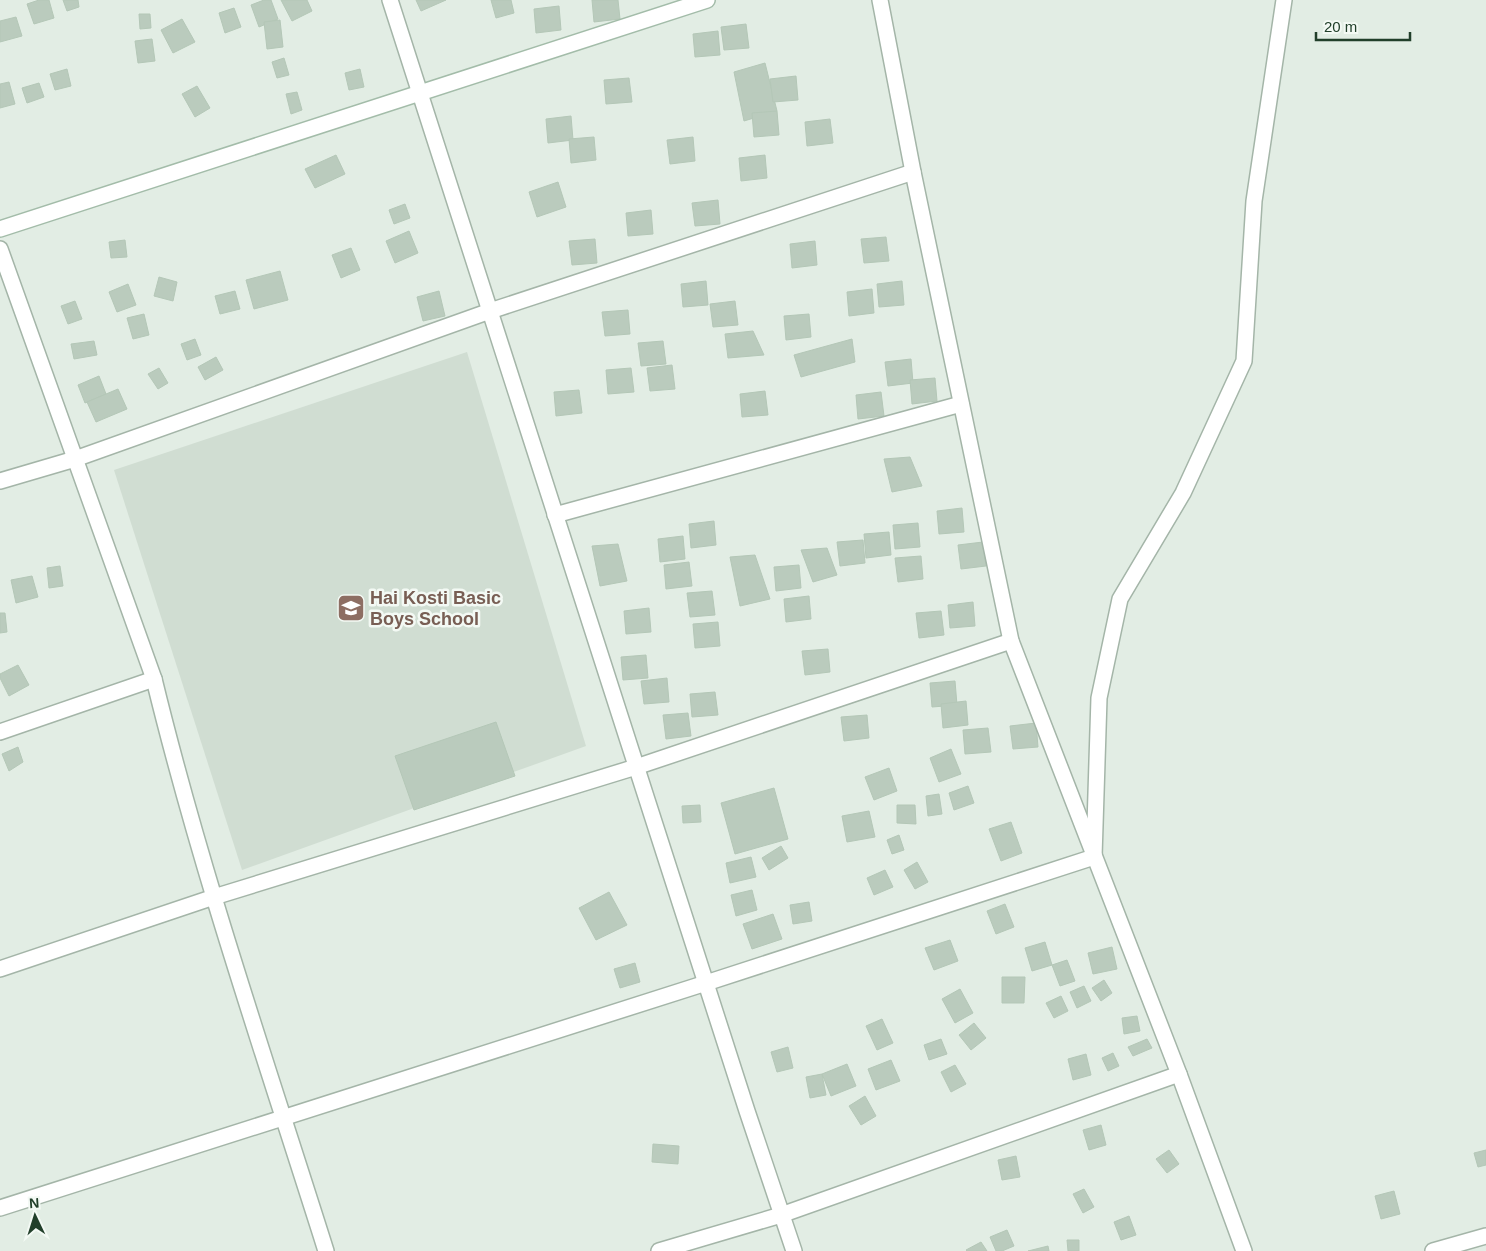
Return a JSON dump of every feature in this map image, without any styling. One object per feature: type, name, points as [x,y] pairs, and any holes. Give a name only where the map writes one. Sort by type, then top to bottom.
[{"type":"street","points":[[390,0],[636,767],[794,1251]]},
{"type":"street","points":[[0,229],[707,0]]},
{"type":"street","points":[[880,0],[913,172],[1010,642],[1179,1074],[1244,1251]]},
{"type":"street","points":[[1094,857],[1099,698],[1120,599],[1184,493],[1244,361],[1254,201],[1284,0]]},
{"type":"street","points":[[0,481],[75,459],[490,311],[913,172]]},
{"type":"street","points":[[0,249],[154,679],[171,750],[214,898],[326,1251]]},
{"type":"street","points":[[555,515],[961,404]]},
{"type":"street","points":[[0,969],[214,898],[636,767],[1010,642]]},
{"type":"street","points":[[0,732],[154,679]]},
{"type":"street","points":[[0,1208],[1094,857]]},
{"type":"street","points":[[659,1251],[781,1215],[1179,1074]]},
{"type":"street","points":[[1434,1251],[1486,1236]]},
{"type":"shaded area","name":"Hai Kosti Basic Boys School","points":[[467,352],[586,746],[242,870],[114,470]]},
{"type":"building","points":[[39,0],[49,0],[54,18],[34,24],[27,4]]},
{"type":"building","points":[[63,0],[78,0],[79,7],[67,11]]},
{"type":"building","points":[[264,0],[271,0],[278,19],[259,27],[251,5]]},
{"type":"building","points":[[281,0],[307,0],[312,11],[292,21]]},
{"type":"building","points":[[416,0],[446,0],[421,11]]},
{"type":"building","points":[[491,0],[511,0],[514,13],[496,18]]},
{"type":"building","points":[[592,0],[618,0],[620,19],[594,22]]},
{"type":"building","points":[[559,6],[561,30],[536,33],[534,9]]},
{"type":"building","points":[[234,8],[241,27],[225,33],[219,13]]},
{"type":"building","points":[[139,14],[150,14],[151,28],[140,29]]},
{"type":"building","points":[[16,17],[22,36],[0,42],[0,21]]},
{"type":"building","points":[[182,19],[195,42],[173,53],[161,30]]},
{"type":"building","points":[[280,20],[283,47],[267,49],[264,22]]},
{"type":"building","points":[[746,24],[749,48],[724,50],[721,27]]},
{"type":"building","points":[[718,31],[720,55],[695,57],[693,34]]},
{"type":"building","points":[[152,39],[155,61],[138,63],[135,41]]},
{"type":"building","points":[[284,58],[289,75],[277,78],[272,62]]},
{"type":"building","points":[[765,63],[777,111],[744,121],[734,72]]},
{"type":"building","points":[[67,69],[71,86],[55,90],[50,74]]},
{"type":"building","points":[[360,69],[364,87],[349,90],[345,73]]},
{"type":"building","points":[[796,76],[798,100],[773,102],[770,79]]},
{"type":"building","points":[[629,78],[632,102],[606,104],[604,80]]},
{"type":"building","points":[[9,82],[15,104],[0,108],[0,84]]},
{"type":"building","points":[[39,83],[44,97],[27,103],[22,88]]},
{"type":"building","points":[[197,86],[210,108],[195,117],[182,94]]},
{"type":"building","points":[[297,92],[302,110],[291,114],[286,94]]},
{"type":"building","points":[[777,111],[779,135],[754,137],[752,113]]},
{"type":"building","points":[[571,116],[573,140],[548,143],[546,119]]},
{"type":"building","points":[[830,119],[833,143],[807,146],[805,122]]},
{"type":"building","points":[[594,137],[596,160],[571,163],[569,139]]},
{"type":"building","points":[[693,137],[695,161],[670,164],[667,140]]},
{"type":"building","points":[[336,155],[345,174],[315,188],[305,169]]},
{"type":"building","points":[[765,155],[767,178],[741,181],[739,158]]},
{"type":"building","points":[[558,182],[566,207],[537,217],[529,192]]},
{"type":"building","points":[[718,200],[720,224],[695,226],[692,203]]},
{"type":"building","points":[[405,204],[410,218],[394,224],[389,210]]},
{"type":"building","points":[[651,210],[653,234],[628,236],[626,213]]},
{"type":"building","points":[[409,231],[418,253],[395,263],[386,241]]},
{"type":"building","points":[[886,237],[889,261],[864,263],[861,239]]},
{"type":"building","points":[[595,239],[597,263],[572,265],[569,241]]},
{"type":"building","points":[[125,240],[127,257],[111,258],[109,242]]},
{"type":"building","points":[[815,241],[817,265],[792,268],[790,244]]},
{"type":"building","points":[[351,248],[360,270],[341,278],[332,255]]},
{"type":"building","points":[[280,271],[288,300],[254,309],[246,280]]},
{"type":"building","points":[[159,277],[177,282],[173,301],[154,296]]},
{"type":"building","points":[[706,281],[708,305],[683,307],[681,284]]},
{"type":"building","points":[[902,281],[904,305],[879,307],[877,284]]},
{"type":"building","points":[[128,284],[136,305],[117,312],[109,292]]},
{"type":"building","points":[[872,289],[874,313],[849,316],[847,292]]},
{"type":"building","points":[[235,291],[240,309],[220,314],[215,296]]},
{"type":"building","points":[[439,291],[445,316],[423,321],[417,297]]},
{"type":"building","points":[[75,301],[82,319],[68,324],[61,306]]},
{"type":"building","points":[[735,301],[738,325],[713,327],[710,304]]},
{"type":"building","points":[[628,310],[630,334],[605,336],[602,312]]},
{"type":"building","points":[[144,314],[149,335],[133,339],[127,318]]},
{"type":"building","points":[[809,314],[811,337],[786,340],[784,316]]},
{"type":"building","points":[[753,331],[764,355],[728,358],[725,334]]},
{"type":"building","points":[[195,339],[201,355],[187,360],[181,344]]},
{"type":"building","points":[[852,339],[855,362],[801,377],[794,355]]},
{"type":"building","points":[[94,341],[97,355],[74,359],[71,344]]},
{"type":"building","points":[[663,341],[666,364],[641,366],[638,343]]},
{"type":"building","points":[[216,357],[223,370],[205,380],[198,367]]},
{"type":"building","points":[[911,359],[913,383],[888,386],[885,362]]},
{"type":"building","points":[[672,365],[675,389],[650,391],[647,368]]},
{"type":"building","points":[[159,368],[168,383],[158,389],[148,374]]},
{"type":"building","points":[[631,368],[634,392],[608,394],[606,370]]},
{"type":"building","points":[[99,376],[106,394],[85,403],[78,385]]},
{"type":"building","points":[[935,378],[937,401],[912,404],[910,380]]},
{"type":"building","points":[[118,389],[127,409],[96,422],[87,402]]},
{"type":"building","points":[[579,390],[582,413],[556,416],[554,392]]},
{"type":"building","points":[[765,391],[768,415],[742,417],[740,394]]},
{"type":"building","points":[[881,392],[884,416],[858,419],[856,395]]},
{"type":"building","points":[[910,457],[922,486],[892,492],[884,459]]},
{"type":"building","points":[[962,508],[964,532],[939,534],[937,511]]},
{"type":"building","points":[[714,521],[716,545],[691,548],[689,524]]},
{"type":"building","points":[[918,523],[920,547],[895,549],[893,525]]},
{"type":"building","points":[[889,532],[891,555],[866,558],[864,534]]},
{"type":"building","points":[[683,536],[685,559],[660,562],[658,539]]},
{"type":"building","points":[[863,540],[865,563],[840,566],[837,542]]},
{"type":"building","points":[[983,542],[986,566],[961,569],[958,545]]},
{"type":"building","points":[[618,544],[627,581],[600,586],[592,546]]},
{"type":"building","points":[[827,548],[837,575],[813,582],[801,550]]},
{"type":"building","points":[[755,555],[770,599],[740,606],[730,557]]},
{"type":"building","points":[[921,556],[923,579],[898,582],[895,558]]},
{"type":"building","points":[[689,562],[692,586],[666,589],[664,565]]},
{"type":"building","points":[[799,565],[801,588],[776,591],[774,567]]},
{"type":"building","points":[[60,566],[63,586],[49,588],[47,568]]},
{"type":"building","points":[[32,576],[38,597],[16,603],[11,580]]},
{"type":"building","points":[[712,591],[715,615],[690,617],[687,593]]},
{"type":"building","points":[[809,596],[811,619],[786,622],[784,599]]},
{"type":"building","points":[[973,602],[975,626],[950,628],[948,605]]},
{"type":"building","points":[[649,608],[651,632],[626,634],[624,611]]},
{"type":"building","points":[[941,611],[944,635],[919,638],[916,613]]},
{"type":"building","points":[[0,613],[5,613],[7,632],[0,633]]},
{"type":"building","points":[[718,622],[720,646],[695,648],[693,624]]},
{"type":"building","points":[[828,649],[830,672],[805,675],[802,651]]},
{"type":"building","points":[[646,655],[648,678],[623,680],[621,657]]},
{"type":"building","points":[[18,665],[29,685],[9,696],[0,678],[0,674]]},
{"type":"building","points":[[667,678],[669,702],[644,704],[641,681]]},
{"type":"building","points":[[955,681],[957,705],[932,707],[930,683]]},
{"type":"building","points":[[715,692],[718,715],[692,717],[690,694]]},
{"type":"building","points":[[966,701],[968,725],[943,728],[941,704]]},
{"type":"building","points":[[688,713],[691,736],[666,739],[663,715]]},
{"type":"building","points":[[867,715],[869,738],[844,741],[841,717]]},
{"type":"building","points":[[496,722],[515,776],[414,810],[395,756]]},
{"type":"building","points":[[1036,723],[1038,747],[1013,749],[1010,726]]},
{"type":"building","points":[[988,728],[991,752],[965,754],[963,730]]},
{"type":"building","points":[[18,747],[23,762],[9,771],[2,754]]},
{"type":"building","points":[[951,749],[961,774],[939,782],[930,758]]},
{"type":"building","points":[[889,768],[897,791],[874,800],[865,777]]},
{"type":"building","points":[[968,786],[974,803],[954,810],[949,793]]},
{"type":"building","points":[[774,788],[788,839],[735,854],[721,803]]},
{"type":"building","points":[[939,794],[942,814],[928,816],[926,796]]},
{"type":"building","points":[[700,805],[701,822],[683,823],[682,806]]},
{"type":"building","points":[[897,805],[915,805],[916,824],[897,823]]},
{"type":"building","points":[[869,811],[875,837],[847,842],[842,816]]},
{"type":"building","points":[[1011,822],[1022,853],[1001,861],[989,829]]},
{"type":"building","points":[[899,835],[904,850],[892,854],[887,840]]},
{"type":"building","points":[[781,846],[788,858],[769,870],[762,858]]},
{"type":"building","points":[[751,857],[756,877],[730,883],[726,863]]},
{"type":"building","points":[[917,862],[928,882],[915,889],[904,870]]},
{"type":"building","points":[[885,870],[893,887],[874,895],[867,878]]},
{"type":"building","points":[[752,890],[757,910],[736,916],[731,895]]},
{"type":"building","points":[[609,892],[627,925],[596,940],[579,908]]},
{"type":"building","points":[[809,902],[812,921],[793,924],[790,905]]},
{"type":"building","points":[[1005,904],[1014,927],[996,934],[987,911]]},
{"type":"building","points":[[773,914],[782,939],[752,949],[743,924]]},
{"type":"building","points":[[950,940],[958,961],[934,970],[925,948]]},
{"type":"building","points":[[1045,942],[1052,965],[1032,971],[1025,948]]},
{"type":"building","points":[[1112,947],[1117,969],[1093,974],[1088,953]]},
{"type":"building","points":[[1067,960],[1075,981],[1060,986],[1052,965]]},
{"type":"building","points":[[635,963],[640,982],[620,988],[614,969]]},
{"type":"building","points":[[1002,977],[1025,977],[1024,1003],[1002,1003]]},
{"type":"building","points":[[1104,980],[1112,993],[1101,1001],[1092,988]]},
{"type":"building","points":[[1084,986],[1091,1001],[1077,1008],[1070,992]]},
{"type":"building","points":[[960,989],[973,1013],[955,1023],[942,999]]},
{"type":"building","points":[[1061,996],[1068,1011],[1054,1018],[1046,1003]]},
{"type":"building","points":[[1137,1016],[1140,1031],[1124,1034],[1122,1018]]},
{"type":"building","points":[[882,1019],[893,1043],[877,1050],[866,1026]]},
{"type":"building","points":[[974,1023],[986,1038],[971,1050],[959,1035]]},
{"type":"building","points":[[941,1039],[947,1054],[929,1060],[924,1045]]},
{"type":"building","points":[[1147,1039],[1152,1048],[1133,1056],[1128,1047]]},
{"type":"building","points":[[788,1047],[793,1068],[777,1072],[771,1052]]},
{"type":"building","points":[[1113,1053],[1119,1066],[1108,1071],[1102,1058]]},
{"type":"building","points":[[1086,1054],[1091,1075],[1073,1080],[1068,1059]]},
{"type":"building","points":[[891,1060],[900,1081],[876,1090],[868,1069]]},
{"type":"building","points":[[847,1064],[856,1086],[831,1096],[822,1074]]},
{"type":"building","points":[[955,1065],[966,1084],[951,1092],[941,1072]]},
{"type":"building","points":[[822,1074],[826,1095],[810,1098],[806,1077]]},
{"type":"building","points":[[865,1096],[876,1116],[861,1125],[849,1106]]},
{"type":"building","points":[[1101,1125],[1106,1145],[1089,1150],[1083,1130]]},
{"type":"building","points":[[653,1144],[679,1146],[678,1164],[652,1162]]},
{"type":"building","points":[[1169,1150],[1179,1164],[1167,1173],[1156,1159]]},
{"type":"building","points":[[1486,1150],[1486,1165],[1478,1167],[1474,1153]]},
{"type":"building","points":[[1016,1156],[1020,1177],[1002,1180],[998,1160]]},
{"type":"building","points":[[1084,1189],[1094,1207],[1083,1213],[1073,1194]]},
{"type":"building","points":[[1394,1191],[1400,1214],[1381,1219],[1375,1196]]},
{"type":"building","points":[[1129,1216],[1136,1235],[1121,1240],[1114,1222]]},
{"type":"building","points":[[1007,1230],[1014,1246],[1002,1251],[996,1251],[990,1237]]},
{"type":"building","points":[[1067,1240],[1079,1240],[1079,1251],[1068,1251]]},
{"type":"building","points":[[981,1242],[987,1251],[966,1250]]},
{"type":"building","points":[[1048,1246],[1049,1251],[1028,1251]]},
{"type":"place","name":"Hai Kosti Basic Boys School","points":[[351,608]]}]
